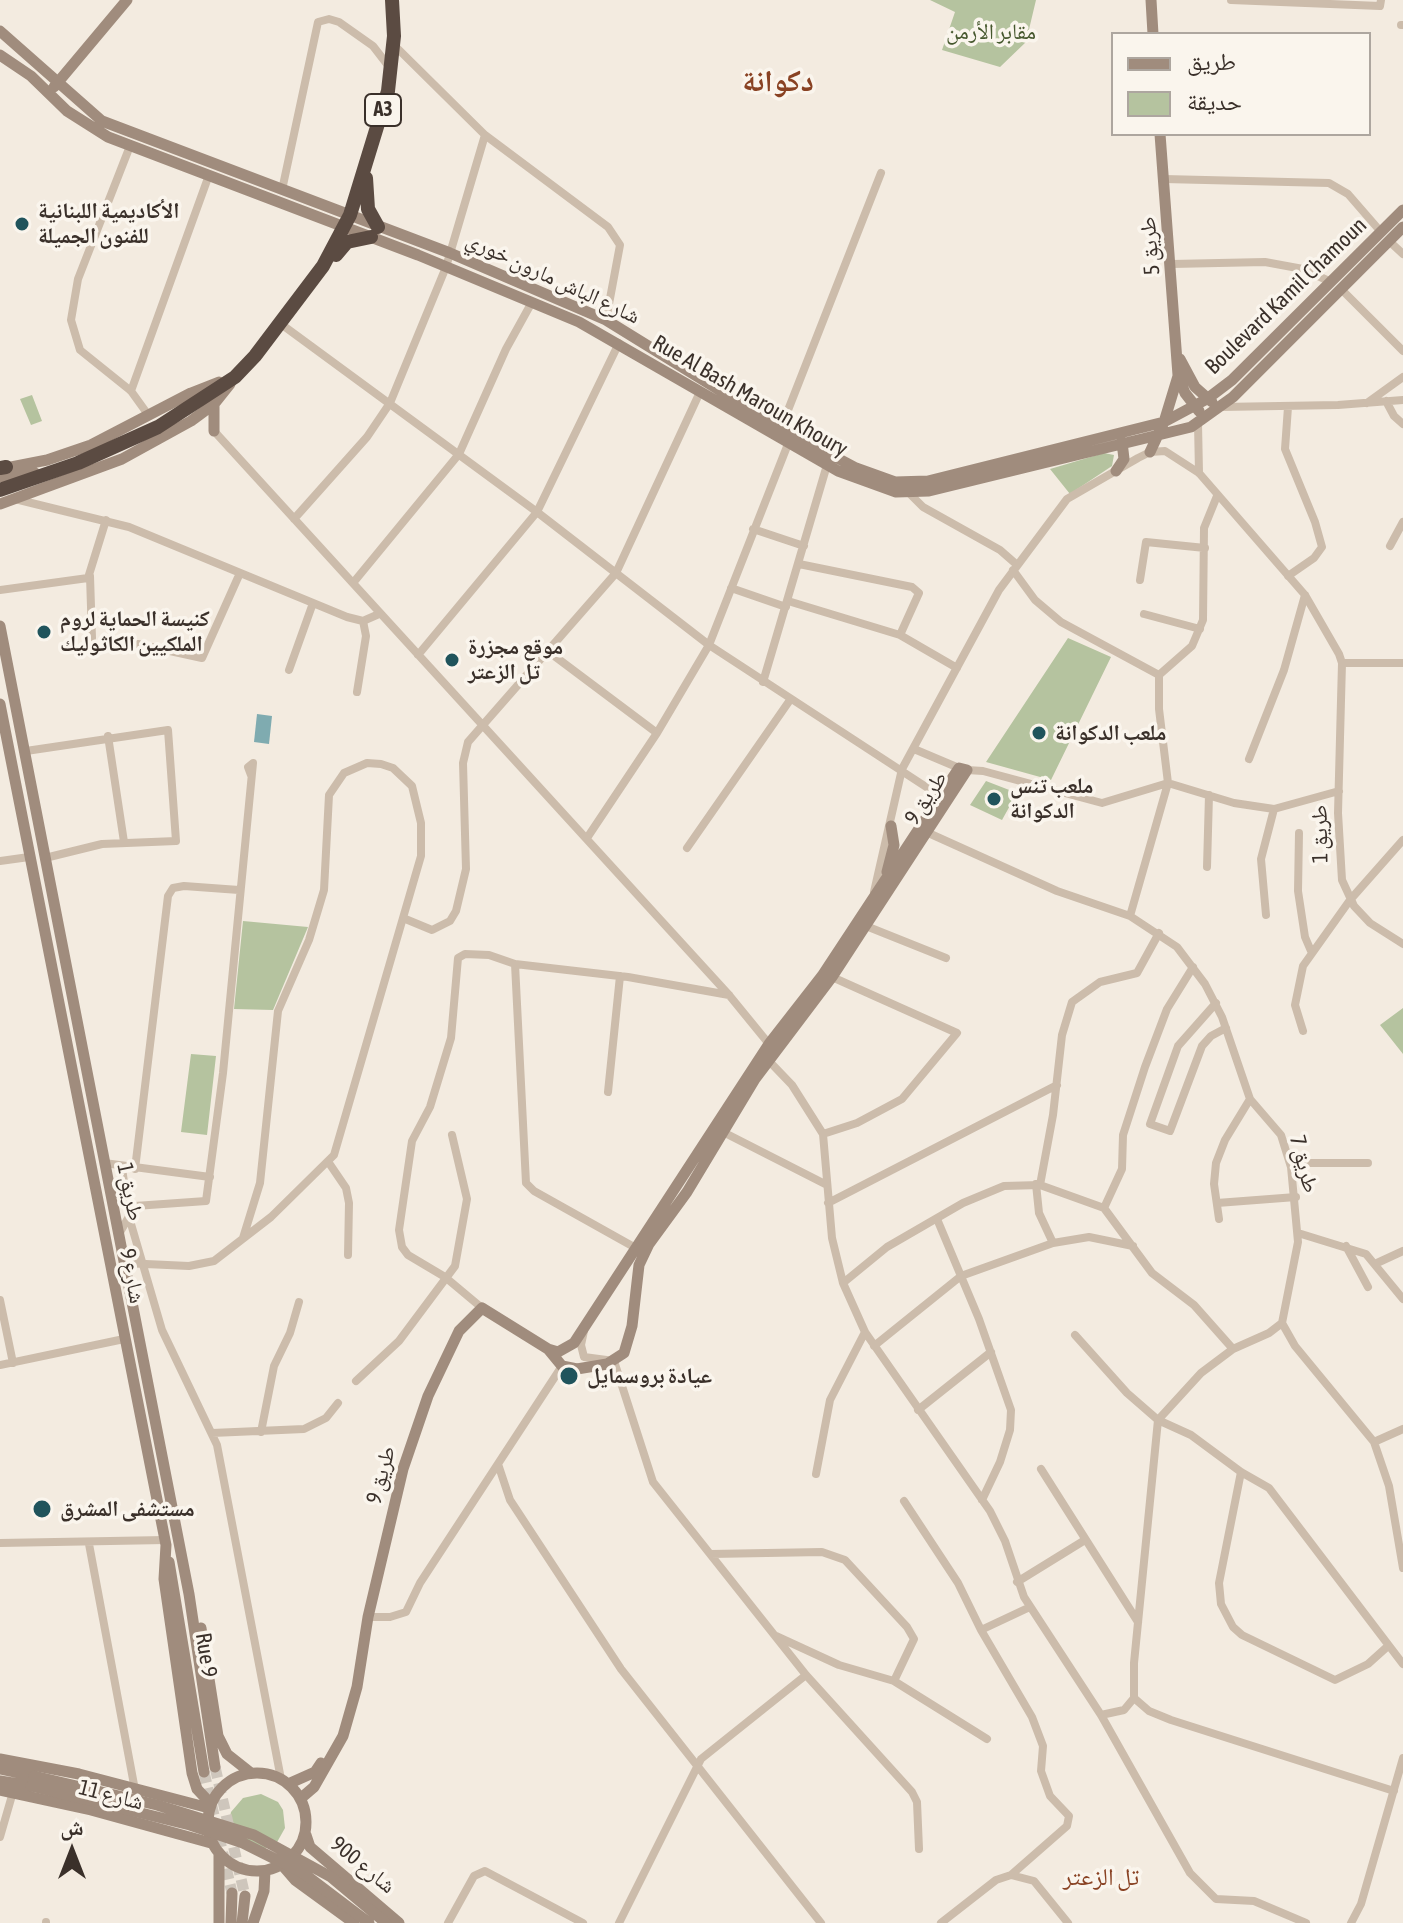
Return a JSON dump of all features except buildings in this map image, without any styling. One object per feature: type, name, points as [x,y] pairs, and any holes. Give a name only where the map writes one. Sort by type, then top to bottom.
[{"type":"highway","name":"A3","points":[[4,497],[51,471],[120,446],[197,404],[235,377],[281,324],[323,266],[347,221],[365,174],[391,69],[394,45],[392,0]]},
{"type":"highway","points":[[323,266],[347,242],[375,232],[368,209],[365,174]]},
{"type":"main road","points":[[48,94],[127,0]]},
{"type":"main road","points":[[1151,0],[1153,32]]},
{"type":"main road","points":[[0,31],[92,114],[112,126],[282,190],[347,221]]},
{"type":"main road","name":"Rue Al Bash Maroun Khoury","points":[[0,55],[97,132],[209,175],[347,221],[446,267],[532,302],[619,343],[788,444],[870,485],[909,493],[1157,436]]},
{"type":"main road","name":"طريق 5","points":[[1160,136],[1178,375]]},
{"type":"main road","name":"Boulevard Kamil Chamoun","points":[[1157,436],[1202,420],[1221,407],[1385,236],[1403,210]]},
{"type":"main road","name":"Boulevard Kamil Chamoun","points":[[1385,236],[1403,227]]},
{"type":"main road","name":"شارع الباش مارون خوري","points":[[375,232],[450,253],[606,320],[781,428],[856,468],[895,482],[911,483],[1164,422],[1194,405]]},
{"type":"main road","name":"Boulevard Kamil Chamoun","points":[[1194,405],[1207,399],[1336,286]]},
{"type":"main road","points":[[1178,355],[1191,381],[1207,399],[1221,407]]},
{"type":"main road","points":[[1178,375],[1202,420]]},
{"type":"main road","points":[[1150,452],[1164,422],[1178,375]]},
{"type":"main road","points":[[4,497],[122,459],[191,421],[214,404],[235,377]]},
{"type":"main road","points":[[1,470],[73,452],[191,393],[235,377]]},
{"type":"main road","points":[[191,421],[214,431],[214,404]]},
{"type":"main road","points":[[1116,471],[1124,459],[1122,442]]},
{"type":"main road","points":[[1,470],[51,471]]},
{"type":"main road","name":"طريق 1","points":[[0,626],[179,1542],[210,1770]]},
{"type":"main road","name":"شارع 9","points":[[0,704],[165,1543],[164,1579],[191,1770],[197,1789],[210,1806]]},
{"type":"main road","name":"9 طريق","points":[[614,1361],[624,1353],[630,1340],[638,1272],[644,1251],[687,1192],[721,1131],[768,1060],[832,977],[866,926],[963,769]]},
{"type":"main road","points":[[885,882],[894,845],[891,826]]},
{"type":"main road","name":"9 طريق","points":[[548,1349],[558,1352],[568,1349],[769,1044],[822,976],[924,830]]},
{"type":"main road","points":[[482,1308],[548,1349],[562,1366],[586,1369],[614,1361]]},
{"type":"main road","name":"طريق 9","points":[[300,1799],[314,1787],[343,1736],[396,1491],[416,1427],[454,1339],[466,1321],[482,1308]]},
{"type":"main road","points":[[179,1542],[195,1590],[218,1736],[227,1754],[251,1773],[284,1782],[300,1799],[306,1815],[306,1835],[293,1857],[265,1871],[240,1868],[219,1854],[211,1843],[207,1826],[210,1806],[220,1789],[234,1778],[251,1773]]},
{"type":"main road","name":"Rue 9","points":[[165,1543],[210,1770]]},
{"type":"main road","name":"طريق 9","points":[[284,1782],[317,1770],[339,1727],[359,1670]]},
{"type":"main road","name":"شارع 11","points":[[0,1759],[79,1774],[210,1806]]},
{"type":"main road","points":[[0,1769],[243,1843],[303,1873],[369,1923]]},
{"type":"main road","points":[[0,1781],[32,1781],[170,1808],[254,1835],[331,1877],[386,1923]]},
{"type":"main road","name":"شارع 11","points":[[0,1790],[211,1843]]},
{"type":"main road","name":"شارع 900","points":[[306,1835],[310,1847],[399,1923]]},
{"type":"main road","points":[[219,1854],[219,1923]]},
{"type":"main road","points":[[282,1865],[295,1880],[354,1923]]},
{"type":"main road","points":[[253,1923],[264,1891],[265,1871]]},
{"type":"main road","points":[[231,1923],[232,1893]]},
{"type":"main road","points":[[242,1923],[245,1896]]},
{"type":"street","points":[[1231,0],[1380,6],[1381,0]]},
{"type":"street","points":[[282,190],[318,22],[329,19],[347,27],[373,46],[391,69]]},
{"type":"street","points":[[394,45],[485,135],[597,217],[620,245],[606,320]]},
{"type":"street","points":[[294,519],[367,437],[390,403],[446,267],[485,135]]},
{"type":"street","points":[[130,146],[78,279],[71,320],[80,350],[131,391],[149,416]]},
{"type":"street","points":[[781,428],[881,173]]},
{"type":"street","points":[[131,391],[209,175]]},
{"type":"street","points":[[1164,179],[1329,183],[1348,194],[1403,254]]},
{"type":"street","points":[[1172,264],[1265,262],[1303,269],[1336,286],[1403,351]]},
{"type":"street","points":[[353,583],[459,454],[506,349],[532,302]]},
{"type":"street","points":[[281,324],[537,512],[709,645],[944,799]]},
{"type":"street","points":[[418,655],[537,512],[619,343]]},
{"type":"street","points":[[1367,403],[1403,377]]},
{"type":"street","points":[[403,918],[432,930],[450,921],[456,911],[466,869],[464,753],[468,742],[616,573],[700,392]]},
{"type":"street","points":[[1221,407],[1288,407],[1403,400]]},
{"type":"street","points":[[1386,401],[1394,416],[1403,424]]},
{"type":"street","points":[[1288,407],[1285,449],[1322,547],[1314,558],[1288,576]]},
{"type":"street","points":[[1199,473],[1202,420]]},
{"type":"street","points":[[214,431],[587,838],[729,995],[769,1044]]},
{"type":"street","points":[[587,838],[657,733],[709,645],[788,444]]},
{"type":"street","points":[[871,903],[902,769],[1014,567],[1067,499],[1150,452],[1174,454],[1199,473],[1305,595],[1342,663],[1403,663]]},
{"type":"street","points":[[763,682],[827,465]]},
{"type":"street","points":[[909,493],[923,507],[1000,550],[1035,600],[1061,622],[1159,675]]},
{"type":"street","points":[[1130,916],[1168,783],[1159,709],[1159,675],[1192,646],[1200,629],[1206,606],[1204,528],[1217,496]]},
{"type":"street","points":[[4,497],[106,520],[363,621],[379,614]]},
{"type":"street","points":[[92,638],[90,576],[106,520]]},
{"type":"street","points":[[1390,546],[1403,522]]},
{"type":"street","points":[[753,529],[804,546]]},
{"type":"street","points":[[1140,580],[1146,542],[1205,548]]},
{"type":"street","points":[[799,564],[912,587],[919,593],[900,635]]},
{"type":"street","points":[[138,644],[202,658],[240,573]]},
{"type":"street","points":[[0,590],[90,576]]},
{"type":"street","points":[[731,588],[900,635],[957,668]]},
{"type":"street","points":[[1249,759],[1284,670],[1305,595]]},
{"type":"street","points":[[289,670],[313,603]]},
{"type":"street","points":[[1144,614],[1200,629]]},
{"type":"street","points":[[357,692],[366,636],[363,621]]},
{"type":"street","points":[[549,652],[657,733]]},
{"type":"street","name":"طريق 1","points":[[1342,663],[1339,867],[1350,900],[1370,923],[1402,940]]},
{"type":"street","points":[[687,848],[790,700]]},
{"type":"street","points":[[26,751],[108,736],[168,730],[176,841],[124,842],[45,858]]},
{"type":"street","points":[[108,736],[124,842]]},
{"type":"street","points":[[914,749],[963,769],[983,771],[1102,803],[1168,783],[1274,809],[1339,791]]},
{"type":"street","points":[[124,1263],[206,1264],[222,1257],[329,1163],[346,1124],[421,856],[417,798],[412,786],[393,768],[367,763],[355,766],[344,773],[329,795],[324,890],[309,940],[278,1011],[260,1183],[243,1238]]},
{"type":"street","points":[[118,1235],[131,1209],[137,1205],[206,1201],[251,775]]},
{"type":"street","points":[[1207,867],[1209,795]]},
{"type":"street","points":[[1266,915],[1261,859],[1274,809]]},
{"type":"street","name":"7 طريق","points":[[924,830],[1057,891],[1130,916],[1177,947],[1193,967],[1216,1003],[1250,1099],[1281,1135],[1290,1163],[1298,1233],[1282,1323]]},
{"type":"street","points":[[1299,833],[1298,891],[1305,937],[1311,951]]},
{"type":"street","points":[[1303,1031],[1295,1005],[1296,991],[1298,978],[1311,951],[1350,900],[1403,840]]},
{"type":"street","points":[[0,861],[29,857]]},
{"type":"street","points":[[135,1169],[168,896],[173,888],[184,886],[239,890]]},
{"type":"street","points":[[866,926],[946,958]]},
{"type":"street","points":[[1053,1243],[1039,1213],[1038,1185],[1057,1085],[1062,1035],[1072,1002],[1100,982],[1137,973],[1159,933]]},
{"type":"street","points":[[482,1308],[445,1277],[415,1261],[402,1247],[400,1208],[408,1157],[417,1130],[430,1107],[448,1051],[458,958],[465,954],[489,955],[515,964],[620,976],[729,995]]},
{"type":"street","points":[[515,964],[526,1183],[534,1191],[634,1247]]},
{"type":"street","points":[[1104,1208],[1122,1169],[1123,1135],[1145,1067],[1167,1009],[1193,967]]},
{"type":"street","points":[[608,1092],[620,976]]},
{"type":"street","points":[[823,1134],[857,1123],[902,1099],[957,1033],[832,977]]},
{"type":"street","points":[[1216,1003],[1178,1046],[1150,1124],[1170,1131],[1202,1046],[1211,1036],[1226,1028]]},
{"type":"street","points":[[768,1060],[792,1085],[823,1134],[828,1203],[843,1283],[865,1332],[982,1500],[1005,1541],[1017,1582],[1030,1607],[1101,1715],[1177,1851],[1205,1891],[1224,1901],[1254,1901],[1306,1923]]},
{"type":"street","points":[[828,1203],[1057,1085]]},
{"type":"street","points":[[1219,1219],[1214,1184],[1216,1163],[1225,1140],[1250,1099]]},
{"type":"street","points":[[721,1131],[827,1185]]},
{"type":"street","points":[[356,1381],[399,1341],[455,1266],[467,1199],[452,1135]]},
{"type":"street","points":[[104,1163],[122,1168],[210,1177]]},
{"type":"street","points":[[329,1163],[346,1188],[349,1203],[348,1255]]},
{"type":"street","points":[[1290,1163],[1368,1163]]},
{"type":"street","points":[[122,1168],[140,1262],[162,1330],[212,1433],[234,1519],[284,1782]]},
{"type":"street","points":[[843,1283],[887,1247],[994,1189],[1038,1185],[1104,1208],[1152,1273],[1194,1305],[1233,1349]]},
{"type":"street","points":[[1217,1203],[1296,1197]]},
{"type":"street","points":[[111,1201],[129,1217]]},
{"type":"street","points":[[937,1219],[1008,1397],[1011,1420],[1000,1462],[982,1500]]},
{"type":"street","points":[[1298,1233],[1366,1254],[1377,1263],[1403,1299]]},
{"type":"street","points":[[874,1346],[961,1276],[1053,1243],[1089,1237],[1133,1246]]},
{"type":"street","points":[[1346,1246],[1368,1287]]},
{"type":"street","points":[[1377,1263],[1403,1251]]},
{"type":"street","points":[[0,1300],[13,1363]]},
{"type":"street","points":[[261,1432],[274,1366],[290,1333],[299,1302]]},
{"type":"street","points":[[1101,1715],[1124,1710],[1134,1698],[1158,1420],[1201,1373],[1233,1349],[1269,1333],[1282,1323],[1295,1346],[1374,1442],[1383,1460],[1403,1568]]},
{"type":"street","points":[[585,1325],[581,1345],[584,1357],[614,1361],[653,1482],[806,1675],[912,1792],[917,1802],[919,1849]]},
{"type":"street","points":[[816,1474],[830,1400],[865,1332]]},
{"type":"street","points":[[1075,1335],[1127,1393],[1158,1420],[1208,1446],[1241,1472],[1269,1488],[1403,1664]]},
{"type":"street","points":[[0,1365],[124,1339]]},
{"type":"street","points":[[918,1410],[991,1352]]},
{"type":"street","points":[[368,1617],[390,1617],[406,1612],[420,1583],[562,1366]]},
{"type":"street","points":[[212,1433],[304,1429],[326,1418],[338,1403]]},
{"type":"street","points":[[1374,1442],[1403,1429]]},
{"type":"street","points":[[498,1464],[506,1491],[517,1511],[621,1669],[821,1923]]},
{"type":"street","points":[[1041,1469],[1139,1622]]},
{"type":"street","points":[[1241,1472],[1219,1583],[1221,1604],[1233,1627],[1242,1635],[1335,1680],[1368,1664],[1388,1646]]},
{"type":"street","points":[[904,1501],[958,1583],[981,1630],[1032,1717],[1043,1746],[1041,1771],[1050,1796],[1069,1816],[1067,1826],[1011,1875],[996,1880],[941,1923]]},
{"type":"street","points":[[1392,1510],[1403,1512]]},
{"type":"street","points":[[1017,1582],[1085,1540]]},
{"type":"street","points":[[0,1543],[165,1543]]},
{"type":"street","points":[[89,1544],[135,1790]]},
{"type":"street","points":[[711,1554],[822,1552],[845,1560],[907,1627],[914,1639],[894,1681]]},
{"type":"street","points":[[981,1630],[1030,1607]]},
{"type":"street","points":[[775,1636],[839,1665],[894,1681],[987,1739]]},
{"type":"street","points":[[619,1923],[697,1767],[707,1753],[806,1675]]},
{"type":"street","points":[[1134,1698],[1149,1711],[1171,1720],[1394,1791]]},
{"type":"street","points":[[1351,1923],[1361,1904],[1403,1758]]},
{"type":"street","points":[[0,1837],[13,1792]]},
{"type":"street","points":[[448,1923],[474,1876],[485,1871],[583,1923]]},
{"type":"street","points":[[1011,1875],[1034,1881],[1068,1923]]},
{"type":"green space","name":"مقابر الأرمن","points":[[930,0],[1036,0],[1026,42],[1000,67],[942,50],[955,12]]},
{"type":"green space","points":[[32,395],[42,421],[31,425],[20,399]]},
{"type":"green space","points":[[1104,453],[1114,455],[1112,466],[1070,494],[1050,469]]},
{"type":"green space","name":"ملعب الدكوانة","points":[[1068,638],[1111,657],[1051,780],[986,762]]},
{"type":"green space","name":"ملعب تنس الدكوانة","points":[[986,781],[1017,793],[1002,820],[970,805]]},
{"type":"green space","points":[[243,921],[308,927],[273,1010],[234,1009]]},
{"type":"green space","points":[[1403,1008],[1403,1054],[1380,1025]]},
{"type":"green space","points":[[191,1054],[216,1056],[207,1135],[181,1132]]},
{"type":"green space","points":[[261,1794],[278,1802],[283,1810],[285,1828],[276,1844],[258,1851],[229,1822],[231,1812],[243,1798]]},
{"type":"water","points":[[257,714],[272,716],[269,744],[254,742]]},
{"type":"tunnel","points":[[215,1767],[245,1896]]},
{"type":"tunnel","points":[[204,1772],[232,1893]]},
{"type":"place","name":"الأكاديمية اللبنانية للفنون الجميلة","points":[[22,224]]},
{"type":"place","name":"كنيسة الحماية لروم الملكيين الكاثوليك","points":[[44,632]]},
{"type":"place","name":"موقع مجزرة تل الزعتر","points":[[452,660]]},
{"type":"place","name":"ملعب الدكوانة","points":[[1039,733]]},
{"type":"place","name":"ملعب تنس الدكوانة","points":[[994,799]]},
{"type":"place","name":"عيادة بروسمايل","points":[[569,1376]]},
{"type":"place","name":"مستشفى المشرق","points":[[42,1509]]},
{"type":"district","name":"دكوانة","points":[[778,82]]},
{"type":"district","name":"تل الزعتر","points":[[1101,1877]]}]
